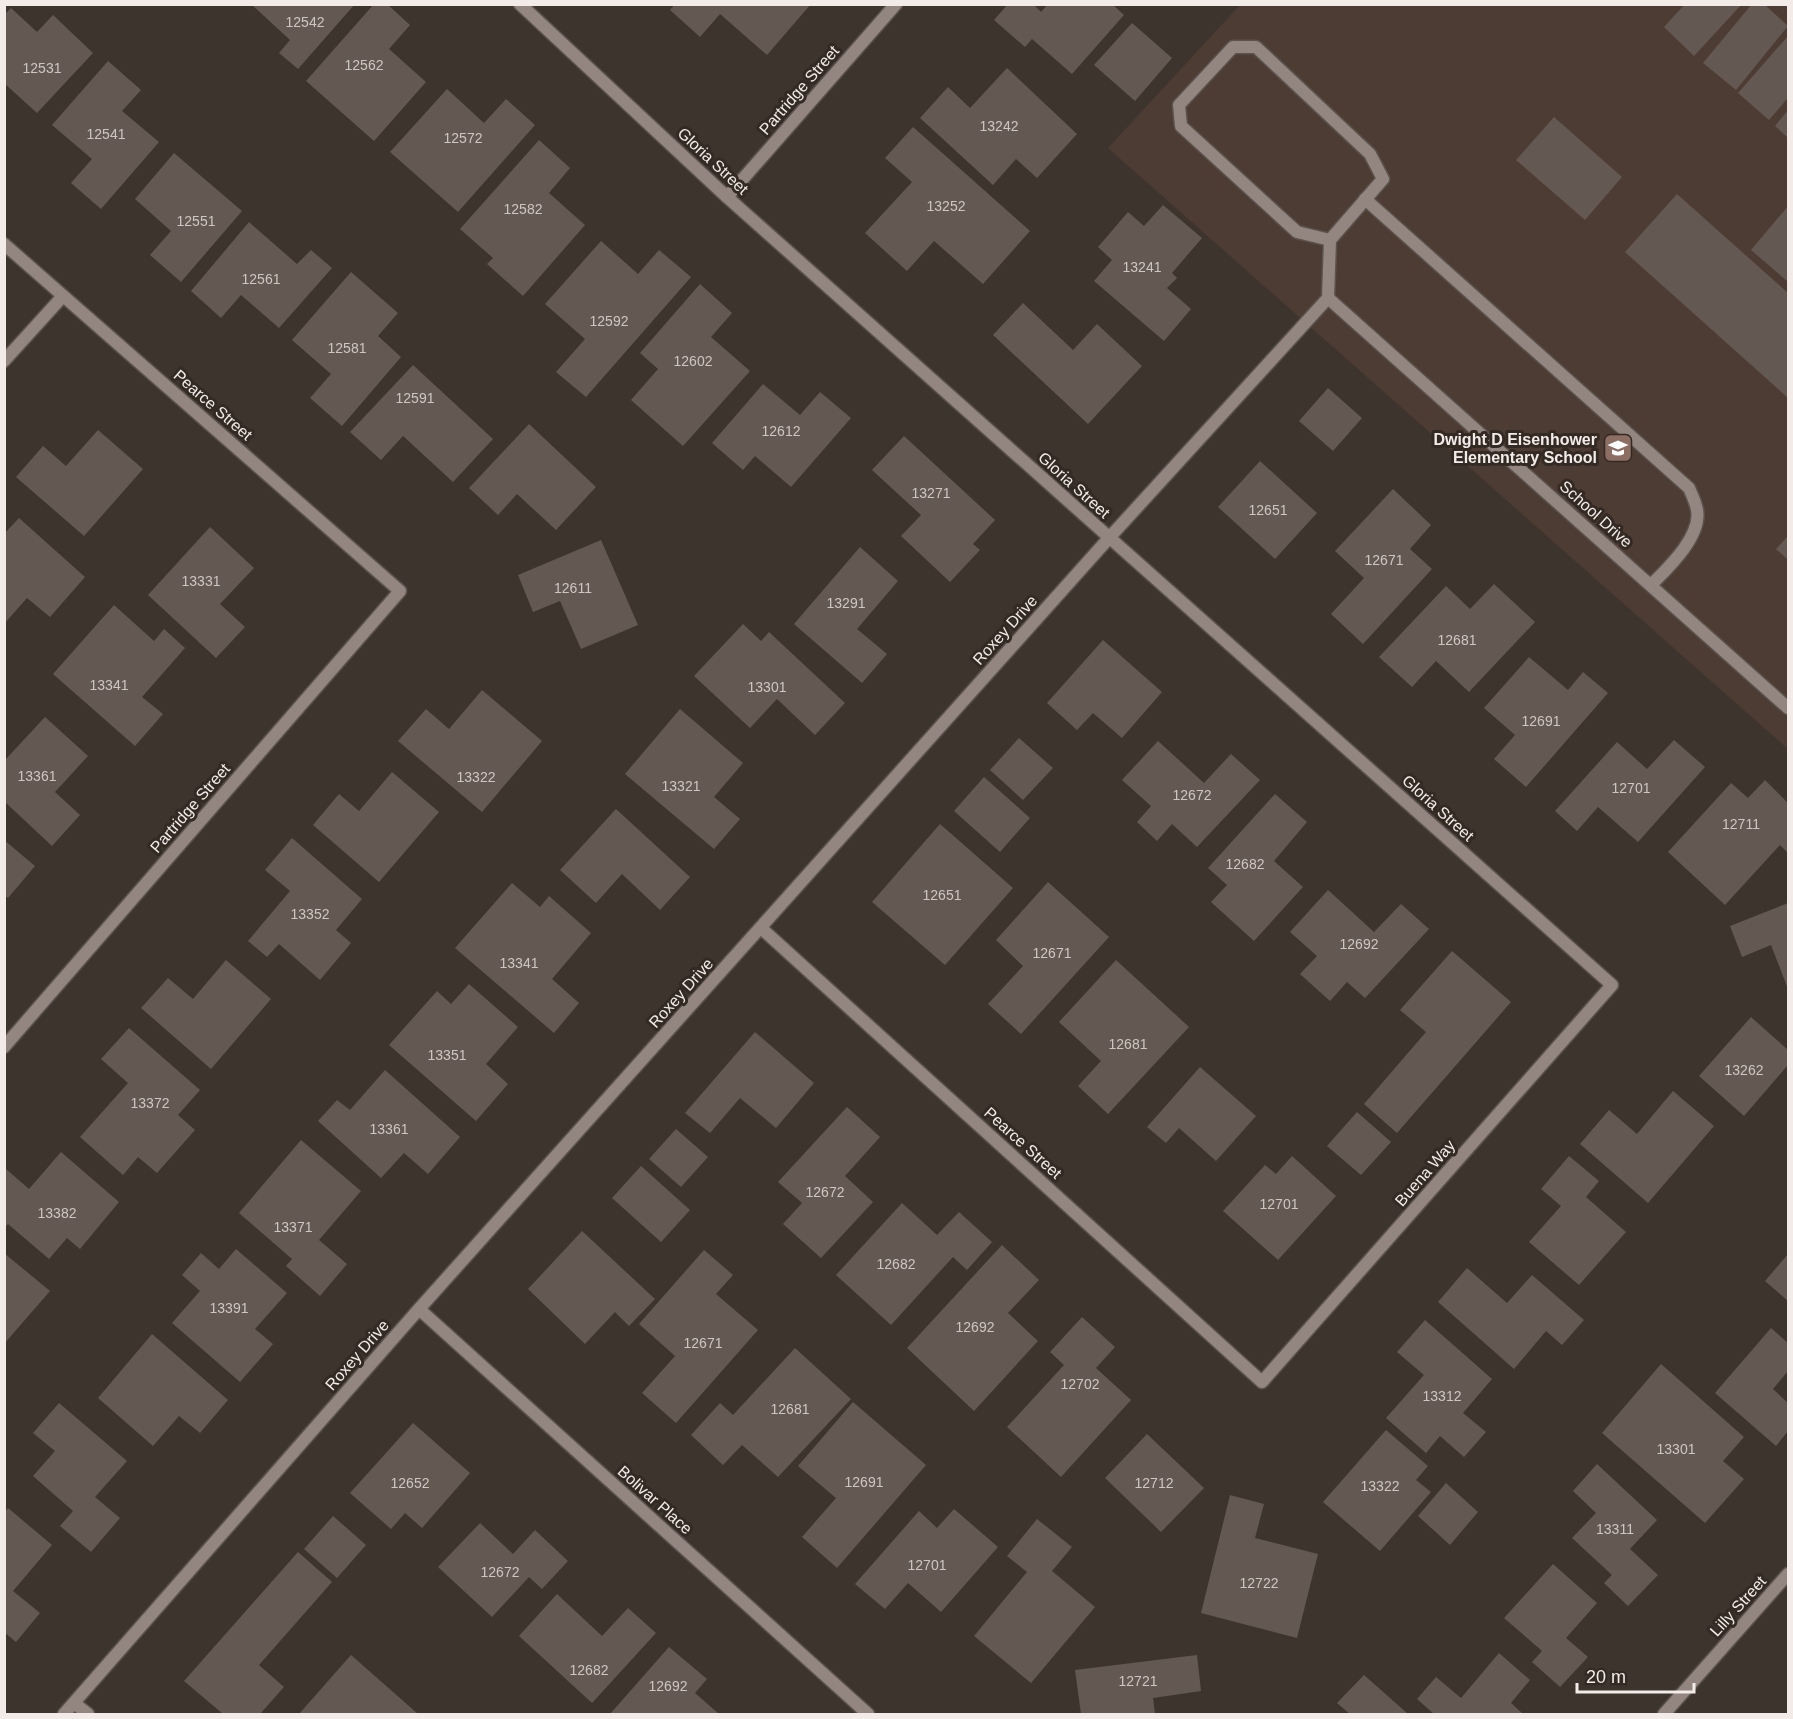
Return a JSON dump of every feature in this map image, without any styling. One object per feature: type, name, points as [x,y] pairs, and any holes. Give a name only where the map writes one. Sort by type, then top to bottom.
[{"type":"street","name":"Gloria Street","points":[[520,4],[727,197],[1612,985]]},
{"type":"street","name":"Partridge Street","points":[[727,197],[896,4]]},
{"type":"street","points":[[1328,298],[1330,240],[1383,179],[1370,154],[1256,47],[1233,47],[1179,105],[1181,126],[1297,232],[1330,240]]},
{"type":"street","points":[[1365,199],[1689,488],[1698,512],[1694,535],[1669,567],[1651,585]]},
{"type":"street","name":"Pearce Street","points":[[4,244],[400,591]]},
{"type":"street","points":[[4,362],[63,296]]},
{"type":"street","name":"Roxey Drive","points":[[64,1714],[419,1309],[1109,538],[1328,298]]},
{"type":"street","name":"School Drive","points":[[1328,298],[1788,708]]},
{"type":"street","name":"Partridge Street","points":[[4,1047],[400,591]]},
{"type":"street","name":"Pearce Street","points":[[761,928],[1262,1382]]},
{"type":"street","name":"Buena Way","points":[[1262,1382],[1612,985]]},
{"type":"street","name":"Bolivar Place","points":[[419,1309],[868,1714]]},
{"type":"street","name":"Lilly Street","points":[[1664,1714],[1788,1574]]},
{"type":"street","points":[[74,1702],[88,1714]]},
{"type":"shaded area","name":"Dwight D Eisenhower Elementary School","points":[[1240,5],[1788,5],[1788,749],[1108,148]]},
{"type":"building","points":[[251,4],[355,4],[298,69],[279,53],[290,40]]},
{"type":"building","points":[[374,4],[387,4],[410,25],[389,49],[426,82],[374,141],[306,81]]},
{"type":"building","points":[[675,4],[811,4],[767,55],[720,14],[700,37],[670,10]]},
{"type":"building","points":[[1008,4],[1033,4],[1041,12],[1048,4],[1112,4],[1124,15],[1072,74],[1032,39],[1025,47],[994,20]]},
{"type":"building","points":[[1685,4],[1742,4],[1694,56],[1664,27]]},
{"type":"building","points":[[1752,4],[1764,4],[1788,26],[1736,90],[1703,63]]},
{"type":"building","points":[[11,8],[37,32],[53,15],[93,53],[37,113],[4,83],[4,15]]},
{"type":"building","points":[[1132,23],[1172,58],[1135,101],[1094,65]]},
{"type":"building","points":[[1788,36],[1788,98],[1769,120],[1738,93]]},
{"type":"building","points":[[108,61],[141,90],[122,111],[159,142],[101,209],[71,183],[92,159],[52,125]]},
{"type":"building","points":[[1007,68],[1077,134],[1037,178],[1016,159],[993,185],[920,118],[948,87],[970,108]]},
{"type":"building","points":[[447,89],[484,123],[506,99],[535,125],[458,212],[390,152]]},
{"type":"building","points":[[1788,110],[1788,138],[1775,126]]},
{"type":"building","points":[[1554,117],[1622,177],[1585,220],[1516,160]]},
{"type":"building","points":[[913,127],[1030,231],[983,284],[934,241],[907,271],[865,233],[912,182],[885,158]]},
{"type":"building","points":[[539,140],[570,168],[549,193],[585,225],[523,296],[487,264],[493,258],[460,229]]},
{"type":"building","points":[[174,153],[242,211],[181,282],[150,255],[171,231],[135,199]]},
{"type":"building","points":[[1677,194],[1788,293],[1788,398],[1625,252]]},
{"type":"building","points":[[1163,205],[1202,238],[1172,273],[1177,278],[1167,288],[1191,309],[1164,341],[1094,281],[1112,260],[1098,247],[1128,212],[1144,226]]},
{"type":"building","points":[[1788,206],[1788,282],[1751,250]]},
{"type":"building","points":[[249,222],[297,264],[311,250],[332,268],[279,328],[241,295],[221,318],[191,291]]},
{"type":"building","points":[[601,241],[638,274],[659,250],[691,277],[586,397],[556,372],[585,339],[545,304]]},
{"type":"building","points":[[351,272],[398,313],[378,336],[401,357],[342,426],[310,398],[331,374],[292,340]]},
{"type":"building","points":[[700,284],[732,313],[711,337],[750,371],[683,446],[631,400],[658,369],[640,353]]},
{"type":"building","points":[[1023,303],[1073,350],[1097,324],[1142,366],[1088,424],[993,335]]},
{"type":"building","points":[[413,365],[493,439],[453,482],[403,436],[381,460],[350,432]]},
{"type":"building","points":[[763,384],[800,415],[820,392],[851,418],[791,487],[755,456],[743,470],[712,443]]},
{"type":"building","points":[[1328,388],[1362,418],[1333,451],[1299,421]]},
{"type":"building","points":[[529,424],[596,487],[556,530],[517,494],[498,515],[469,488]]},
{"type":"building","points":[[98,430],[143,469],[84,536],[16,477],[43,446],[66,466]]},
{"type":"building","points":[[904,436],[995,520],[973,544],[980,550],[950,582],[901,536],[921,515],[872,470]]},
{"type":"building","points":[[1260,461],[1317,513],[1275,559],[1218,507]]},
{"type":"building","points":[[1393,489],[1431,525],[1410,549],[1432,569],[1363,644],[1331,614],[1364,578],[1335,551]]},
{"type":"building","points":[[19,518],[85,577],[50,617],[27,598],[4,624],[4,534]]},
{"type":"building","points":[[210,527],[254,568],[220,604],[245,627],[216,658],[148,595]]},
{"type":"building","points":[[1788,536],[1788,560],[1776,549]]},
{"type":"building","points":[[601,540],[638,625],[581,649],[560,601],[533,612],[518,575]]},
{"type":"building","points":[[860,547],[898,581],[857,629],[887,654],[862,683],[794,624]]},
{"type":"building","points":[[1494,584],[1535,622],[1469,692],[1436,661],[1412,687],[1379,657],[1446,586],[1470,609]]},
{"type":"building","points":[[114,605],[154,641],[164,629],[185,648],[142,697],[163,714],[135,746],[53,674]]},
{"type":"building","points":[[743,624],[761,641],[769,632],[845,703],[815,735],[777,699],[750,728],[694,676]]},
{"type":"building","points":[[1103,640],[1162,692],[1122,738],[1093,713],[1077,730],[1047,703]]},
{"type":"building","points":[[1529,657],[1568,690],[1583,672],[1608,693],[1526,787],[1494,759],[1515,735],[1484,708]]},
{"type":"building","points":[[482,690],[542,741],[482,812],[398,741],[426,709],[449,729]]},
{"type":"building","points":[[680,709],[743,763],[714,797],[740,819],[714,849],[625,774]]},
{"type":"building","points":[[45,717],[88,756],[55,792],[80,815],[52,846],[5,802],[5,760]]},
{"type":"building","points":[[1019,738],[1053,768],[1023,800],[990,770]]},
{"type":"building","points":[[1674,740],[1705,767],[1638,842],[1598,807],[1577,831],[1555,811],[1617,742],[1647,769]]},
{"type":"building","points":[[1158,741],[1204,783],[1231,754],[1260,780],[1197,847],[1172,824],[1157,841],[1137,822],[1151,806],[1122,780]]},
{"type":"building","points":[[392,772],[439,812],[379,882],[313,825],[339,794],[359,811]]},
{"type":"building","points":[[984,777],[1030,818],[1000,852],[954,811]]},
{"type":"building","points":[[1765,780],[1788,803],[1788,853],[1780,845],[1725,905],[1668,852],[1731,783],[1748,798]]},
{"type":"building","points":[[1275,794],[1307,822],[1274,861],[1303,887],[1254,941],[1211,902],[1227,885],[1208,868]]},
{"type":"building","points":[[616,809],[690,877],[660,910],[622,874],[596,903],[560,870]]},
{"type":"building","points":[[940,824],[1013,888],[945,965],[872,902]]},
{"type":"building","points":[[292,838],[362,899],[336,930],[351,943],[320,980],[279,944],[267,957],[248,941],[290,891],[265,870]]},
{"type":"building","points":[[4,840],[35,866],[8,898],[4,895]]},
{"type":"building","points":[[1048,882],[1109,937],[1021,1034],[988,1004],[1023,966],[996,940]]},
{"type":"building","points":[[512,883],[540,907],[549,896],[591,933],[552,979],[579,1003],[554,1033],[455,948]]},
{"type":"building","points":[[1328,890],[1374,932],[1401,904],[1429,929],[1365,998],[1347,982],[1330,1001],[1300,974],[1317,956],[1290,932]]},
{"type":"building","points":[[1788,903],[1788,989],[1771,945],[1742,957],[1730,926]]},
{"type":"building","points":[[1452,951],[1511,1002],[1397,1133],[1364,1104],[1426,1032],[1400,1010]]},
{"type":"building","points":[[226,960],[271,999],[211,1069],[141,1008],[168,978],[193,999]]},
{"type":"building","points":[[1116,960],[1189,1027],[1108,1114],[1078,1086],[1101,1061],[1059,1022]]},
{"type":"building","points":[[469,984],[518,1027],[486,1064],[508,1084],[476,1121],[389,1045],[437,991],[451,1004]]},
{"type":"building","points":[[1751,1017],[1788,1050],[1788,1065],[1744,1116],[1699,1076]]},
{"type":"building","points":[[129,1028],[200,1090],[178,1115],[195,1130],[157,1173],[138,1157],[123,1175],[80,1137],[128,1083],[101,1059]]},
{"type":"building","points":[[755,1032],[814,1083],[776,1128],[740,1098],[710,1133],[685,1113]]},
{"type":"building","points":[[1200,1067],[1256,1116],[1216,1161],[1179,1128],[1166,1143],[1147,1127]]},
{"type":"building","points":[[385,1070],[460,1137],[428,1174],[404,1153],[381,1178],[318,1121],[337,1100],[350,1110]]},
{"type":"building","points":[[1673,1091],[1714,1126],[1648,1203],[1580,1144],[1609,1110],[1637,1134]]},
{"type":"building","points":[[847,1107],[880,1137],[845,1176],[873,1202],[821,1258],[783,1224],[802,1203],[778,1182]]},
{"type":"building","points":[[1357,1112],[1391,1142],[1361,1175],[1327,1146]]},
{"type":"building","points":[[676,1129],[708,1157],[681,1187],[649,1159]]},
{"type":"building","points":[[301,1140],[361,1191],[319,1240],[347,1264],[320,1296],[286,1266],[292,1259],[239,1213]]},
{"type":"building","points":[[61,1152],[119,1202],[80,1249],[67,1238],[49,1259],[8,1224],[4,1228],[4,1171],[6,1169],[29,1189]]},
{"type":"building","points":[[1292,1156],[1336,1196],[1278,1260],[1223,1211],[1265,1165],[1276,1174]]},
{"type":"building","points":[[1569,1156],[1599,1181],[1586,1197],[1626,1232],[1579,1285],[1529,1242],[1561,1206],[1541,1189]]},
{"type":"building","points":[[641,1166],[690,1210],[661,1242],[612,1198]]},
{"type":"building","points":[[902,1203],[937,1235],[959,1212],[992,1242],[967,1270],[953,1257],[891,1325],[836,1275]]},
{"type":"building","points":[[582,1231],[655,1299],[629,1326],[615,1312],[585,1344],[528,1289]]},
{"type":"building","points":[[1002,1245],[1039,1280],[1008,1313],[1038,1341],[974,1411],[907,1348]]},
{"type":"building","points":[[236,1249],[287,1293],[255,1329],[273,1344],[240,1382],[172,1323],[200,1291],[182,1275],[201,1253],[219,1269]]},
{"type":"building","points":[[704,1250],[733,1275],[716,1294],[758,1330],[676,1423],[642,1393],[675,1356],[639,1324]]},
{"type":"building","points":[[4,1253],[50,1291],[4,1344]]},
{"type":"building","points":[[1788,1254],[1788,1301],[1765,1281]]},
{"type":"building","points":[[1467,1268],[1507,1303],[1532,1275],[1584,1320],[1562,1345],[1546,1331],[1514,1369],[1438,1302]]},
{"type":"building","points":[[1082,1317],[1115,1347],[1096,1368],[1131,1400],[1061,1477],[1007,1427],[1064,1365],[1050,1352]]},
{"type":"building","points":[[1425,1320],[1492,1379],[1463,1413],[1486,1432],[1464,1457],[1440,1436],[1426,1453],[1386,1418],[1424,1375],[1397,1352]]},
{"type":"building","points":[[1771,1328],[1788,1343],[1788,1371],[1773,1389],[1788,1403],[1788,1431],[1776,1446],[1715,1393]]},
{"type":"building","points":[[152,1334],[228,1400],[200,1433],[179,1416],[153,1446],[98,1398]]},
{"type":"building","points":[[795,1348],[851,1399],[778,1477],[742,1445],[723,1465],[691,1435],[720,1403],[733,1415]]},
{"type":"building","points":[[1661,1364],[1744,1437],[1723,1461],[1744,1479],[1705,1523],[1602,1433]]},
{"type":"building","points":[[853,1402],[926,1465],[837,1568],[802,1537],[836,1498],[798,1466]]},
{"type":"building","points":[[59,1403],[127,1461],[95,1497],[120,1518],[91,1552],[60,1526],[73,1511],[33,1476],[55,1451],[33,1433]]},
{"type":"building","points":[[413,1423],[470,1473],[422,1528],[405,1513],[391,1529],[350,1493]]},
{"type":"building","points":[[1386,1430],[1428,1466],[1416,1480],[1431,1492],[1380,1551],[1323,1502]]},
{"type":"building","points":[[1147,1434],[1204,1488],[1161,1532],[1105,1478]]},
{"type":"building","points":[[1597,1464],[1657,1520],[1630,1549],[1658,1575],[1628,1606],[1604,1583],[1612,1575],[1572,1538],[1596,1513],[1573,1491]]},
{"type":"building","points":[[1446,1483],[1478,1512],[1450,1545],[1418,1516]]},
{"type":"building","points":[[1230,1495],[1264,1504],[1255,1538],[1318,1554],[1297,1638],[1201,1613]]},
{"type":"building","points":[[8,1508],[52,1545],[13,1591],[40,1613],[16,1642],[4,1632],[4,1513]]},
{"type":"building","points":[[954,1509],[998,1547],[941,1612],[908,1583],[885,1609],[855,1584],[919,1511],[937,1528]]},
{"type":"building","points":[[333,1516],[366,1545],[337,1578],[304,1549]]},
{"type":"building","points":[[1037,1519],[1072,1547],[1052,1571],[1095,1607],[1031,1683],[974,1636],[1027,1572],[1007,1556]]},
{"type":"building","points":[[480,1523],[513,1554],[535,1530],[568,1561],[542,1589],[529,1577],[492,1617],[438,1567]]},
{"type":"building","points":[[298,1552],[332,1582],[259,1665],[284,1687],[260,1714],[223,1714],[184,1681]]},
{"type":"building","points":[[1553,1564],[1597,1603],[1566,1638],[1588,1657],[1560,1687],[1532,1662],[1542,1651],[1504,1618]]},
{"type":"building","points":[[557,1594],[602,1636],[628,1608],[656,1633],[592,1703],[519,1636]]},
{"type":"building","points":[[669,1647],[707,1679],[695,1693],[719,1714],[610,1714]]},
{"type":"building","points":[[1499,1653],[1530,1680],[1511,1703],[1523,1714],[1434,1714],[1417,1699],[1436,1677],[1461,1698]]},
{"type":"building","points":[[351,1655],[418,1714],[299,1714]]},
{"type":"building","points":[[1197,1655],[1201,1691],[1153,1698],[1155,1714],[1081,1714],[1075,1670]]},
{"type":"building","points":[[1364,1675],[1408,1714],[1350,1714],[1337,1703]]},
{"type":"place","name":"Dwight D Eisenhower Elementary School","points":[[1618,448]]}]
